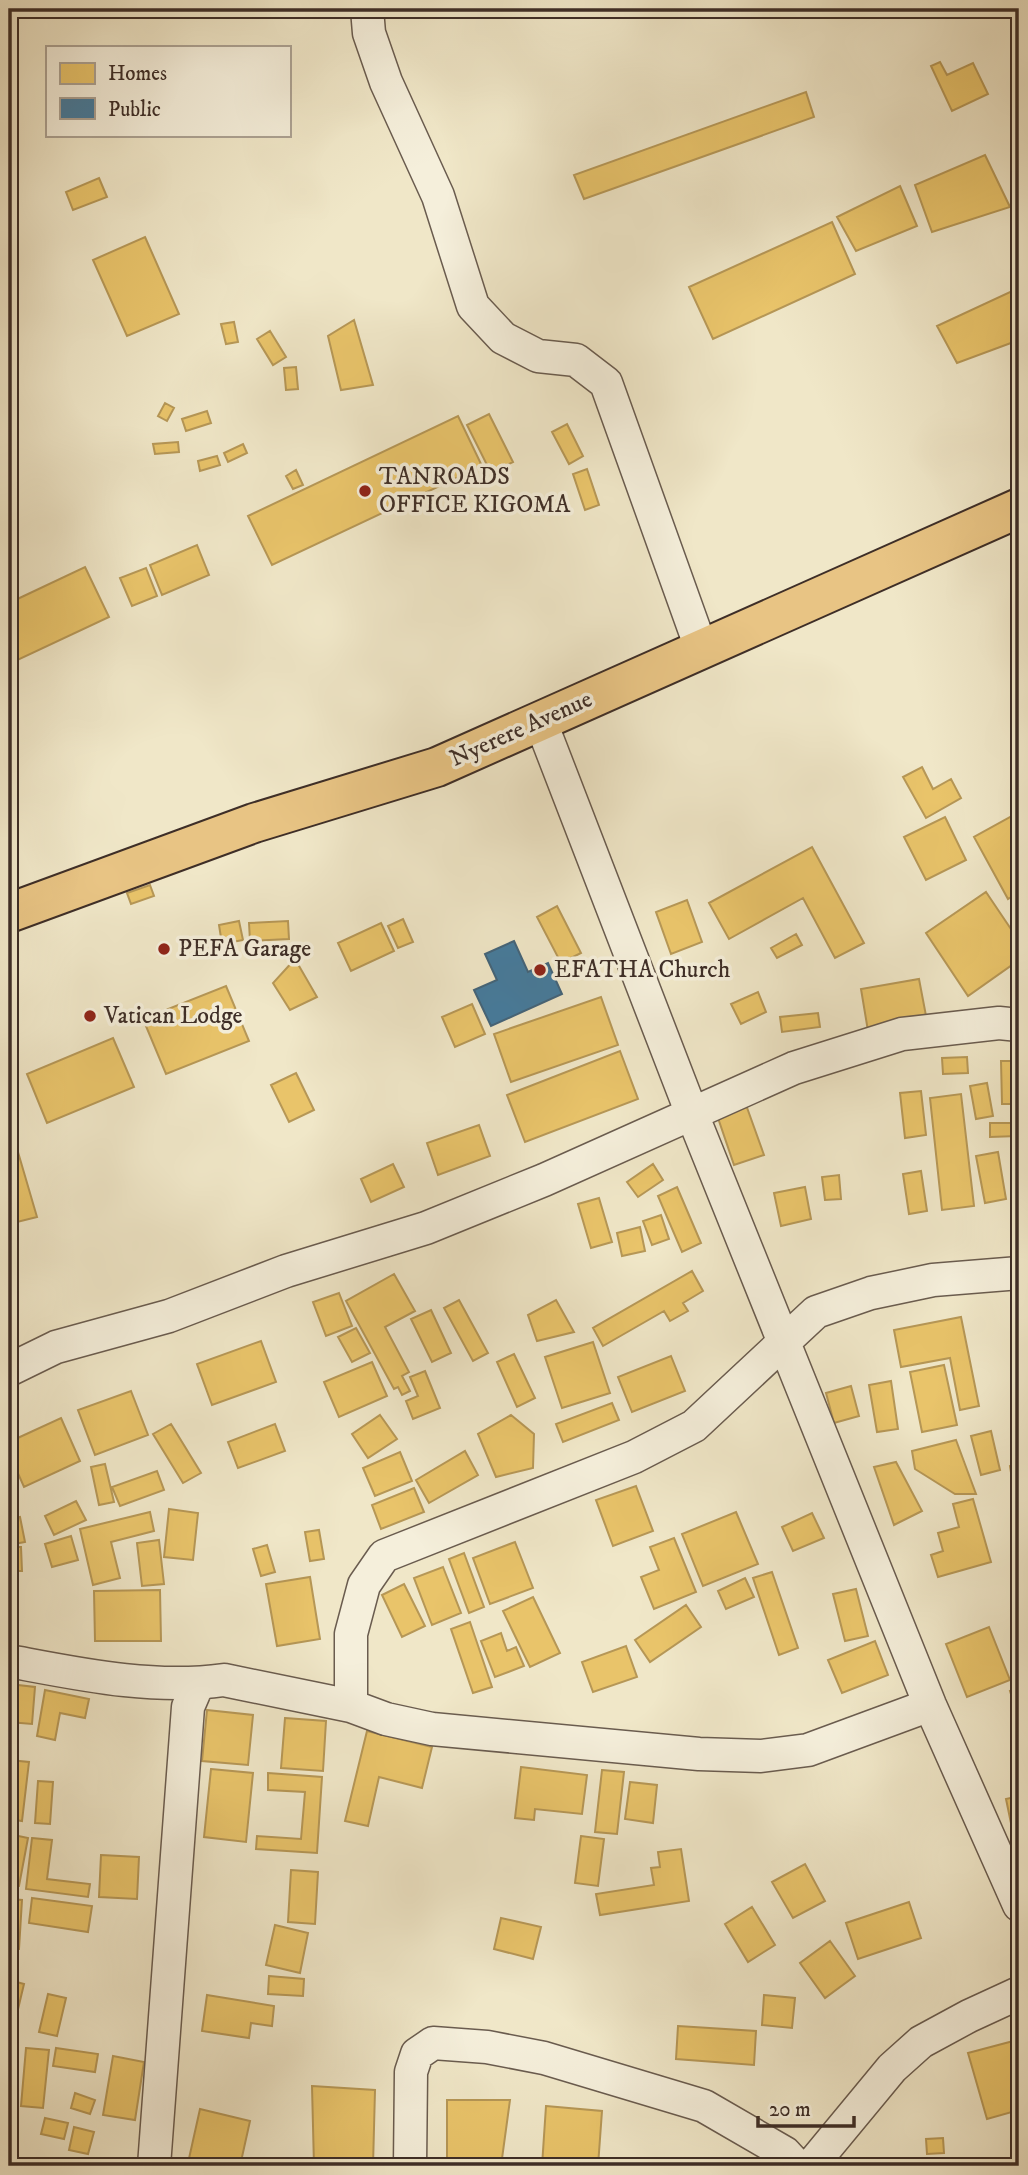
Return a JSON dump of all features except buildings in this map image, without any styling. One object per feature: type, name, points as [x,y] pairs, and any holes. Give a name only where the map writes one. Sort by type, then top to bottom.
[{"type":"main road","name":"Nyerere Avenue","points":[[9,913],[254,823],[437,767],[1019,508]]},
{"type":"street","points":[[367,9],[369,33],[377,58],[438,196],[473,306],[503,338],[538,356],[576,360],[606,383],[701,648]]},
{"type":"street","points":[[540,720],[692,1114],[930,1705],[1019,1905]]},
{"type":"street","points":[[9,1370],[56,1347],[169,1316],[286,1271],[426,1228],[544,1180],[794,1068],[902,1034],[999,1023],[1019,1024]]},
{"type":"street","points":[[351,1706],[351,1634],[364,1585],[384,1556],[634,1457],[694,1426],[816,1312],[871,1293],[933,1280],[1019,1273]]},
{"type":"street","points":[[9,1661],[111,1680],[204,1683],[224,1680],[351,1706],[432,1729],[699,1754],[761,1756],[807,1750],[930,1705]]},
{"type":"street","points":[[154,2166],[188,1707],[197,1686],[204,1683]]},
{"type":"street","points":[[811,2166],[892,2068],[921,2042],[1019,1993]]},
{"type":"street","points":[[410,2166],[411,2072],[417,2054],[433,2043],[487,2047],[544,2058],[704,2106],[785,2153],[797,2166]]},
{"type":"place","name":"TANROADS OFFICE KIGOMA","points":[[365,491]]},
{"type":"place","name":"PEFA Garage","points":[[164,949]]},
{"type":"place","name":"EFATHA Church","points":[[540,970]]},
{"type":"place","name":"Vatican Lodge","points":[[90,1016]]}]
